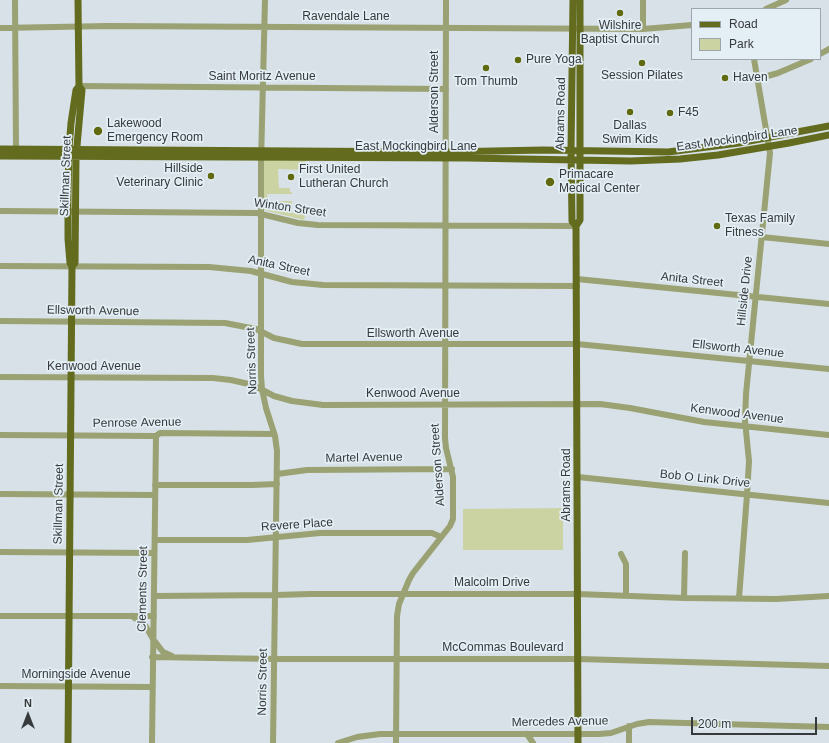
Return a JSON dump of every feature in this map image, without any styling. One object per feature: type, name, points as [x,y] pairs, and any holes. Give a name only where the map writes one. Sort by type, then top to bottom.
[{"type":"main road","name":"Skillman Street","points":[[68,743],[72,266],[75,262],[72,211],[72,157],[82,90],[79,86],[78,0]]},
{"type":"main road","name":"Abrams Road","points":[[573,0],[580,75],[580,220],[576,226],[578,743]]},
{"type":"main road","name":"Abrams Road","points":[[576,226],[572,221],[572,75],[580,0]]},
{"type":"main road","points":[[572,75],[580,75]]},
{"type":"main road","name":"East Mockingbird Lane","points":[[0,149],[73,149],[191,154],[445,155],[499,150],[668,152],[768,138],[829,126]]},
{"type":"main road","name":"East Mockingbird Lane","points":[[445,155],[468,158],[631,161],[672,160],[718,155],[829,135]]},
{"type":"main road","points":[[15,157],[16,148]]},
{"type":"main road","points":[[468,158],[481,154],[493,154],[499,150]]},
{"type":"main road","name":"East Mockingbird Lane","points":[[0,156],[72,157],[144,153]]},
{"type":"street","points":[[15,0],[16,148]]},
{"type":"street","name":"Norris Street","points":[[265,0],[261,154],[261,332],[262,389],[265,406],[276,442],[277,474],[273,743]]},
{"type":"street","name":"Alderson Street","points":[[396,743],[396,658],[397,616],[399,604],[402,593],[413,573],[450,526],[453,519],[452,468],[446,448],[445,438],[446,0]]},
{"type":"street","points":[[643,0],[643,29]]},
{"type":"street","points":[[768,8],[786,0]]},
{"type":"street","name":"Ravendale Lane","points":[[0,28],[643,29],[691,25]]},
{"type":"street","name":"Hillside Drive","points":[[739,598],[749,461],[745,407],[770,154],[770,146],[754,60]]},
{"type":"street","points":[[758,79],[778,73],[809,60]]},
{"type":"street","name":"Saint Moritz Avenue","points":[[79,86],[446,89]]},
{"type":"street","name":"Winton Street","points":[[0,211],[261,213],[298,223],[318,225],[576,226]]},
{"type":"street","points":[[762,237],[829,244]]},
{"type":"street","name":"Anita Street","points":[[0,266],[209,267],[261,273],[292,282],[306,284],[446,286],[577,283],[829,304]]},
{"type":"street","name":"Ellsworth Avenue","points":[[0,321],[225,324],[256,329],[274,338],[302,344],[577,344],[829,369]]},
{"type":"street","name":"Kenwood Avenue","points":[[0,377],[213,378],[244,382],[262,389],[274,396],[292,402],[323,406],[600,404],[630,408],[685,419],[746,427],[829,435]]},
{"type":"street","points":[[265,406],[269,399],[274,396]]},
{"type":"street","name":"Penrose Avenue","points":[[0,435],[156,436],[160,433],[274,434]]},
{"type":"street","name":"Clements Street","points":[[152,743],[156,436]]},
{"type":"street","name":"Martel Avenue","points":[[277,474],[307,470],[452,468]]},
{"type":"street","name":"Bob O Link Drive","points":[[578,477],[829,503]]},
{"type":"street","points":[[155,485],[277,484]]},
{"type":"street","points":[[0,494],[155,495]]},
{"type":"street","name":"Revere Place","points":[[155,540],[247,540],[320,533],[432,533],[441,537]]},
{"type":"street","points":[[0,552],[154,553]]},
{"type":"street","points":[[684,598],[685,553]]},
{"type":"street","points":[[621,554],[626,564],[626,596]]},
{"type":"street","name":"Malcolm Drive","points":[[154,596],[402,593],[578,594],[684,598],[776,599],[829,596]]},
{"type":"street","points":[[0,616],[154,616]]},
{"type":"street","points":[[132,616],[145,625],[163,652],[176,658]]},
{"type":"street","name":"McCommas Boulevard","points":[[152,657],[274,659],[578,659],[829,666]]},
{"type":"street","name":"Morningside Avenue","points":[[0,686],[152,687]]},
{"type":"street","name":"Mercedes Avenue","points":[[338,743],[364,736],[396,734],[611,733],[629,726],[658,722],[829,727]]},
{"type":"street","points":[[629,726],[629,743]]},
{"type":"street","points":[[527,734],[533,743]]},
{"type":"green space","points":[[265,160],[306,162],[306,170],[278,169],[279,188],[290,188],[290,192],[292,192],[292,194],[267,194],[268,201],[292,201],[292,213],[301,213],[305,216],[304,220],[264,210],[263,162]]},
{"type":"green space","points":[[563,508],[563,550],[463,550],[463,509]]},
{"type":"place","name":"Wilshire Baptist Church","points":[[620,13]]},
{"type":"place","name":"Pure Yoga","points":[[518,60]]},
{"type":"place","name":"Session Pilates","points":[[642,63]]},
{"type":"place","name":"Tom Thumb","points":[[486,68]]},
{"type":"place","name":"Haven","points":[[725,78]]},
{"type":"place","name":"Dallas Swim Kids","points":[[630,112]]},
{"type":"place","name":"F45","points":[[670,113]]},
{"type":"place","name":"Lakewood Emergency Room","points":[[98,131]]},
{"type":"place","name":"Hillside Veterinary Clinic","points":[[211,176]]},
{"type":"place","name":"First United Lutheran Church","points":[[291,177]]},
{"type":"place","name":"Primacare Medical Center","points":[[550,182]]},
{"type":"place","name":"Texas Family Fitness","points":[[717,226]]}]
